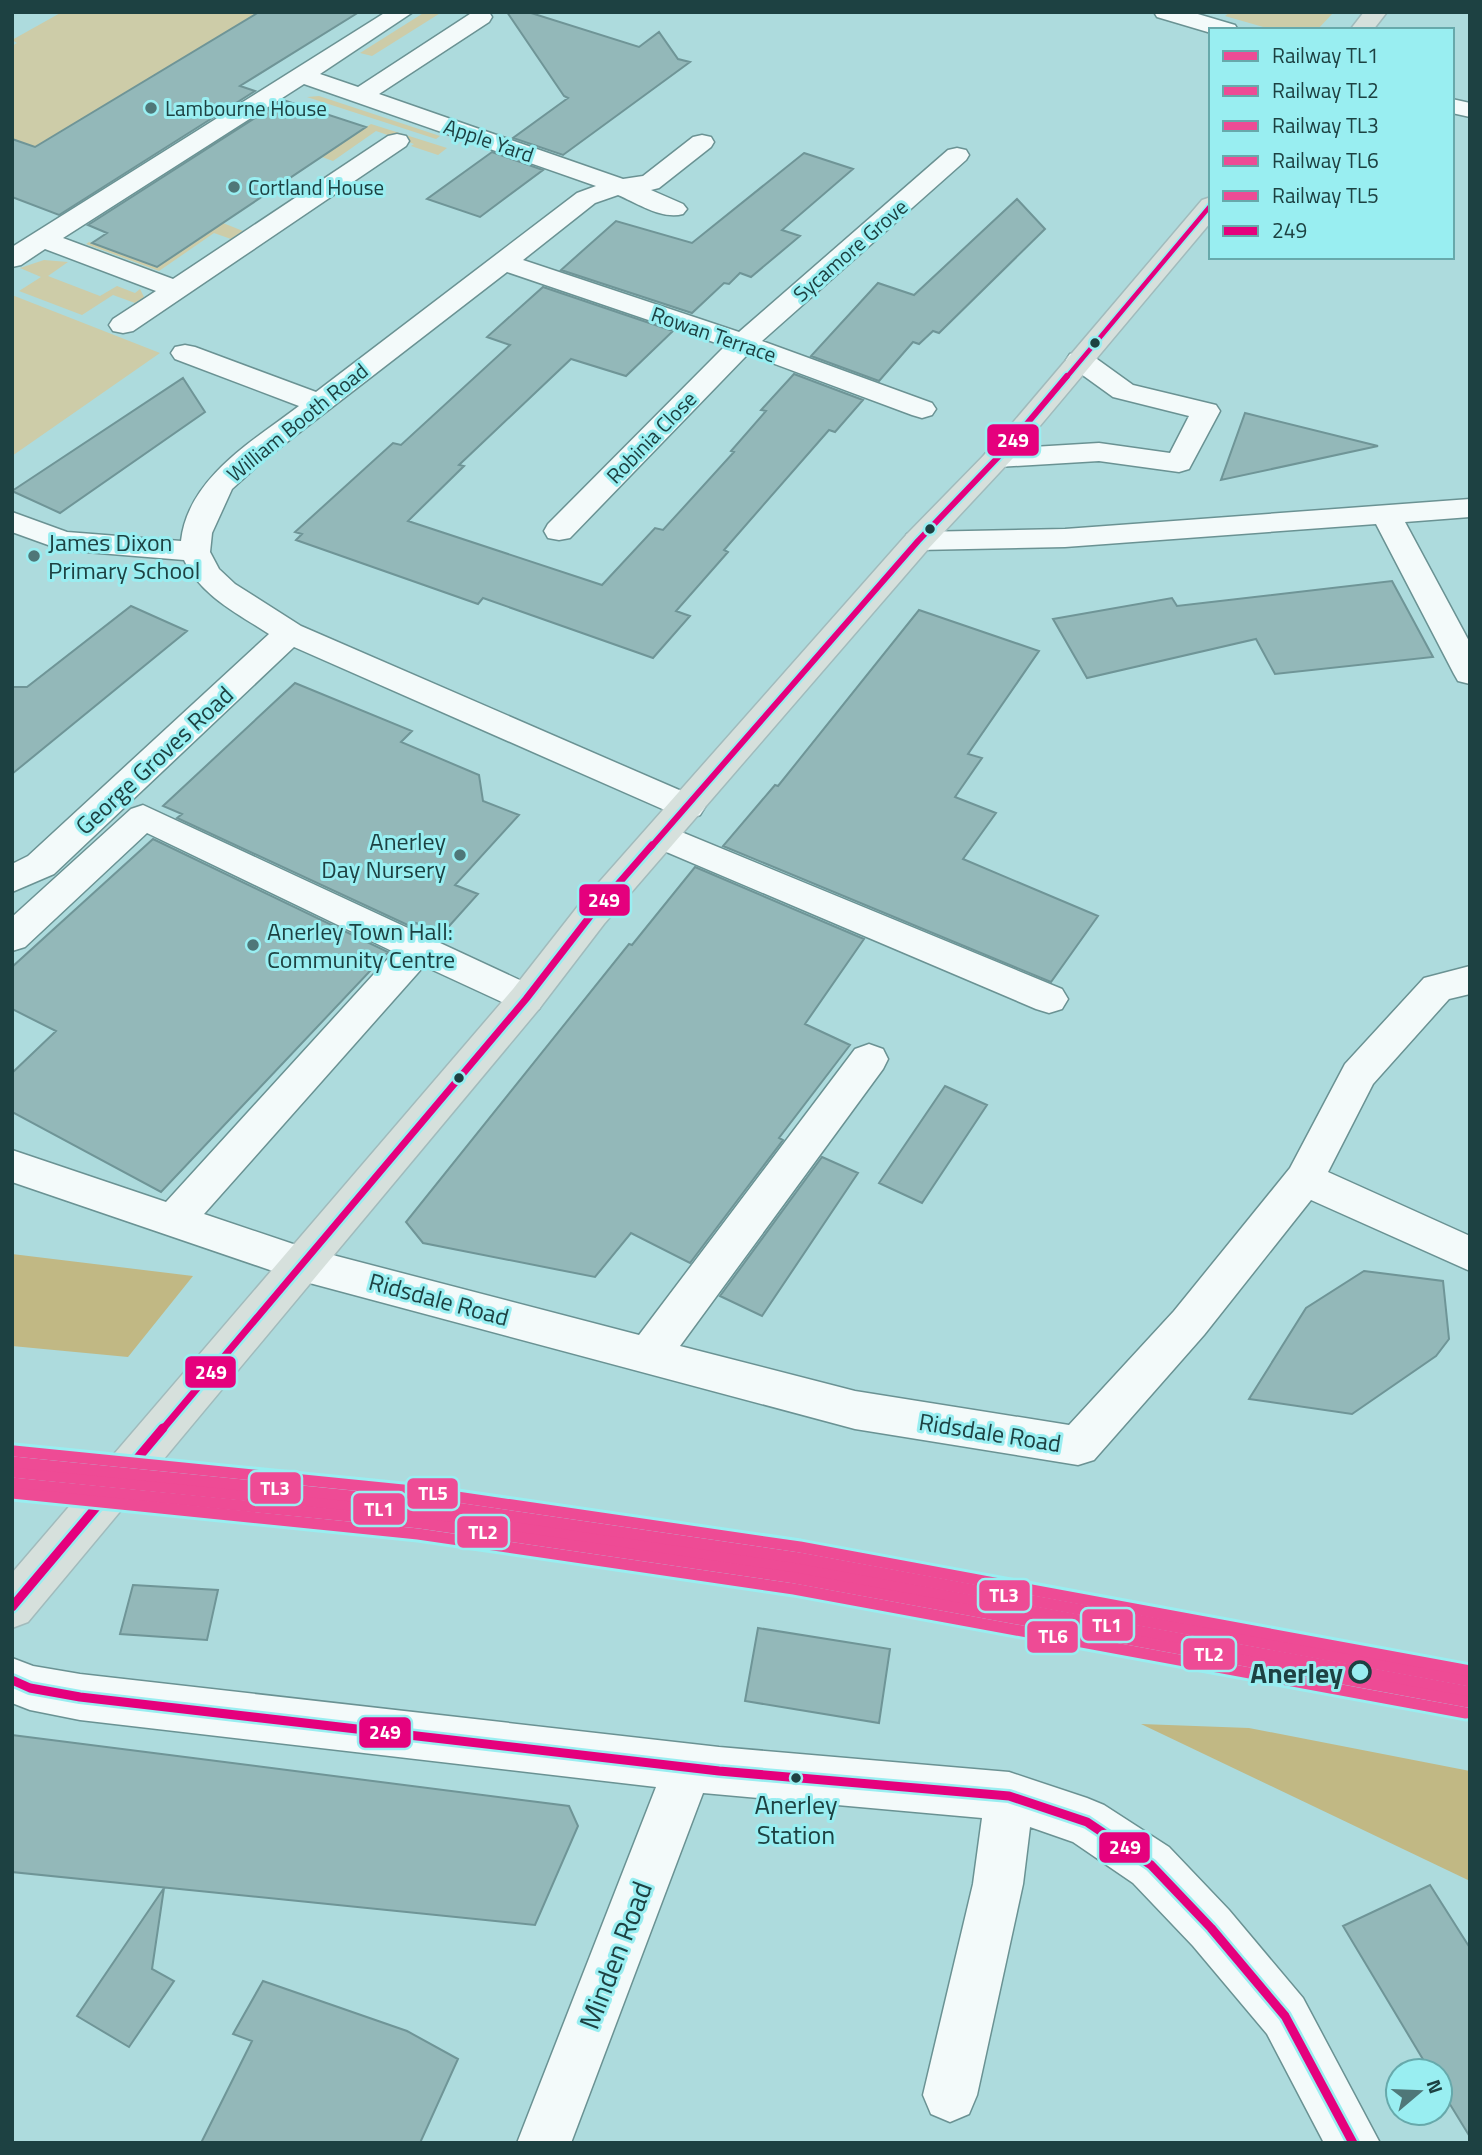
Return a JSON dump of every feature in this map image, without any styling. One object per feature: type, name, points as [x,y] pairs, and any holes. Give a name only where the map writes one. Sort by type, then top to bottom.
[{"type":"main road","points":[[1363,28],[1376,12]]},
{"type":"main road","points":[[19,1598],[265,1311],[526,999],[591,915],[918,541],[997,458],[1209,207]]},
{"type":"street","points":[[12,259],[402,12]]},
{"type":"street","points":[[1165,12],[1220,28]]},
{"type":"street","points":[[360,96],[481,17]]},
{"type":"street","name":"Apple Yard","points":[[303,76],[592,175],[617,187]]},
{"type":"street","points":[[123,325],[397,141]]},
{"type":"street","name":"William Booth Road","points":[[195,552],[197,533],[205,511],[220,484],[318,404],[586,198],[617,187],[650,183],[702,142]]},
{"type":"street","points":[[154,146],[180,153]]},
{"type":"street","name":"Sycamore Grove","points":[[743,343],[957,155]]},
{"type":"street","points":[[617,187],[674,209]]},
{"type":"street","points":[[44,240],[175,289]]},
{"type":"street","name":"Rowan Terrace","points":[[504,262],[743,343],[922,409]]},
{"type":"street","name":"Robinia Close","points":[[559,531],[743,343]]},
{"type":"street","points":[[185,352],[318,404]]},
{"type":"street","points":[[997,458],[1099,452],[1148,423],[1206,411],[1179,463],[1153,459],[1148,423],[1123,391],[1080,360]]},
{"type":"street","points":[[918,541],[1065,538],[1470,508]]},
{"type":"street","points":[[1386,515],[1470,674]]},
{"type":"street","points":[[12,521],[62,541],[195,552],[206,574],[224,591],[290,633],[688,807]]},
{"type":"street","name":"George Groves Road","points":[[12,879],[41,865],[290,633]]},
{"type":"street","points":[[12,938],[143,817],[526,999]]},
{"type":"street","points":[[662,836],[1049,999]]},
{"type":"street","points":[[173,1222],[419,948]]},
{"type":"street","name":"Ridsdale Road","points":[[12,1166],[302,1264],[855,1410],[1078,1446],[1189,1323],[1304,1179],[1359,1074],[1437,988],[1470,980]]},
{"type":"street","points":[[649,1354],[869,1059]]},
{"type":"street","points":[[1304,1179],[1470,1254]]},
{"type":"street","points":[[12,1680],[30,1688],[80,1697],[688,1768],[1009,1796],[1087,1822],[1151,1865],[1211,1928],[1285,2016],[1353,2143]]},
{"type":"street","name":"Minden Road","points":[[544,2143],[688,1768]]},
{"type":"street","points":[[950,2095],[998,1884],[1009,1796]]},
{"type":"green space","points":[[62,12],[254,12],[266,16],[97,117],[89,115],[32,156],[12,139],[12,46],[17,43],[12,40]]},
{"type":"green space","points":[[425,12],[442,12],[372,56],[360,53]]},
{"type":"green space","points":[[1230,12],[1334,12],[1319,28],[1267,28],[1225,16]]},
{"type":"green space","points":[[319,96],[440,136],[436,139],[307,97]]},
{"type":"green space","points":[[371,124],[447,148],[438,155],[376,131],[333,161],[322,157]]},
{"type":"green space","points":[[223,223],[243,231],[231,239],[214,233],[159,271],[86,244],[89,242],[157,267]]},
{"type":"green space","points":[[44,260],[68,262],[48,276],[100,296],[117,286],[135,293],[140,289],[144,297],[135,303],[113,295],[82,315],[19,291],[41,277],[20,268]]},
{"type":"green space","points":[[12,295],[160,353],[12,456]]},
{"type":"shaded area","points":[[12,1254],[193,1276],[128,1357],[12,1346]]},
{"type":"shaded area","points":[[1141,1724],[1249,1728],[1470,1771],[1470,1881]]},
{"type":"building","name":"Lambourne House","points":[[259,12],[359,12],[240,86],[255,91],[59,215],[12,197],[12,139],[35,147]]},
{"type":"building","points":[[507,12],[528,12],[639,47],[659,32],[678,59],[690,62],[563,155],[513,138],[568,98],[564,96]]},
{"type":"building","name":"Cortland House","points":[[283,100],[366,127],[157,267],[92,243],[107,233],[88,225]]},
{"type":"building","points":[[492,152],[543,170],[480,217],[427,199]]},
{"type":"building","points":[[804,153],[853,169],[782,230],[800,236],[751,277],[740,273],[729,284],[724,283],[692,313],[561,270],[616,221],[692,243]]},
{"type":"building","points":[[1017,199],[1045,229],[939,333],[933,331],[919,344],[913,342],[879,381],[811,356],[878,283],[914,295]]},
{"type":"building","points":[[543,287],[673,331],[626,376],[571,359],[459,465],[464,466],[408,521],[602,585],[655,528],[663,530],[734,452],[731,451],[766,411],[761,410],[794,374],[863,400],[835,432],[829,430],[724,550],[728,552],[676,611],[690,616],[653,658],[483,598],[478,604],[296,540],[302,534],[295,532],[393,443],[401,445],[510,345],[487,337]]},
{"type":"building","points":[[183,378],[205,412],[60,513],[12,491]]},
{"type":"building","points":[[1245,413],[1378,446],[1221,480]]},
{"type":"building","points":[[1392,581],[1433,657],[1275,674],[1256,639],[1087,678],[1053,619],[1172,598],[1177,606]]},
{"type":"building","points":[[131,606],[187,631],[12,774],[12,687],[27,687]]},
{"type":"building","points":[[919,610],[1039,651],[968,754],[982,758],[955,797],[996,813],[963,859],[1098,916],[1051,982],[723,846],[775,785],[778,786]]},
{"type":"building","points":[[295,683],[412,731],[401,742],[479,775],[483,801],[519,815],[455,885],[478,894],[442,934],[416,923],[412,927],[177,818],[182,814],[163,806]]},
{"type":"building","points":[[153,839],[388,952],[161,1192],[12,1112],[12,1073],[56,1031],[12,1009],[12,967]]},
{"type":"building","points":[[695,867],[864,939],[805,1024],[850,1045],[779,1138],[783,1140],[690,1263],[631,1233],[595,1277],[423,1243],[406,1222],[629,944],[632,945]]},
{"type":"building","points":[[945,1086],[987,1105],[922,1203],[879,1183]]},
{"type":"building","points":[[822,1157],[858,1173],[762,1316],[720,1296]]},
{"type":"building","points":[[1364,1271],[1443,1281],[1449,1339],[1436,1356],[1352,1414],[1249,1399],[1306,1308]]},
{"type":"building","points":[[133,1585],[218,1590],[207,1640],[120,1634]]},
{"type":"building","points":[[758,1628],[890,1649],[879,1723],[745,1701]]},
{"type":"building","points":[[12,1735],[569,1806],[578,1826],[535,1925],[12,1872]]},
{"type":"building","points":[[1430,1885],[1470,1948],[1470,2137],[1454,2111],[1454,2057],[1422,2057],[1343,1926]]},
{"type":"building","points":[[164,1888],[152,1969],[174,1981],[129,2047],[77,2016]]},
{"type":"building","points":[[263,1981],[407,2031],[458,2059],[420,2143],[201,2143],[252,2041],[233,2034]]},
{"type":"rail line","name":"TL5","points":[[14,1451],[423,1492],[800,1547],[1470,1671]]},
{"type":"rail line","name":"TL3","points":[[13,1462],[422,1503],[799,1558],[1470,1681]]},
{"type":"rail line","name":"TL1","points":[[12,1472],[421,1513],[797,1568],[1470,1692]]},
{"type":"rail line","name":"TL2","points":[[12,1483],[420,1523],[795,1578],[1468,1702]]},
{"type":"rail line","name":"TL6","points":[[12,1493],[418,1534],[794,1589],[1466,1713]]},
{"type":"transit line","name":"249","points":[[12,1607],[526,999],[591,915],[918,541],[1003,452],[1209,207]]},
{"type":"transit line","name":"249","points":[[12,1680],[30,1688],[80,1697],[719,1771],[1009,1796],[1087,1822],[1151,1865],[1211,1928],[1285,2016],[1353,2143]]},
{"type":"place","name":"Lambourne House","points":[[151,108]]},
{"type":"place","name":"Cortland House","points":[[234,187]]},
{"type":"place","name":"James Dixon Primary School","points":[[34,556]]},
{"type":"place","name":"Anerley Day Nursery","points":[[460,855]]},
{"type":"place","name":"Anerley Town Hall: Community Centre","points":[[253,945]]},
{"type":"place","name":"Anerley","points":[[1360,1672]]},
{"type":"place","name":"Anerley Station","points":[[796,1778]]}]
